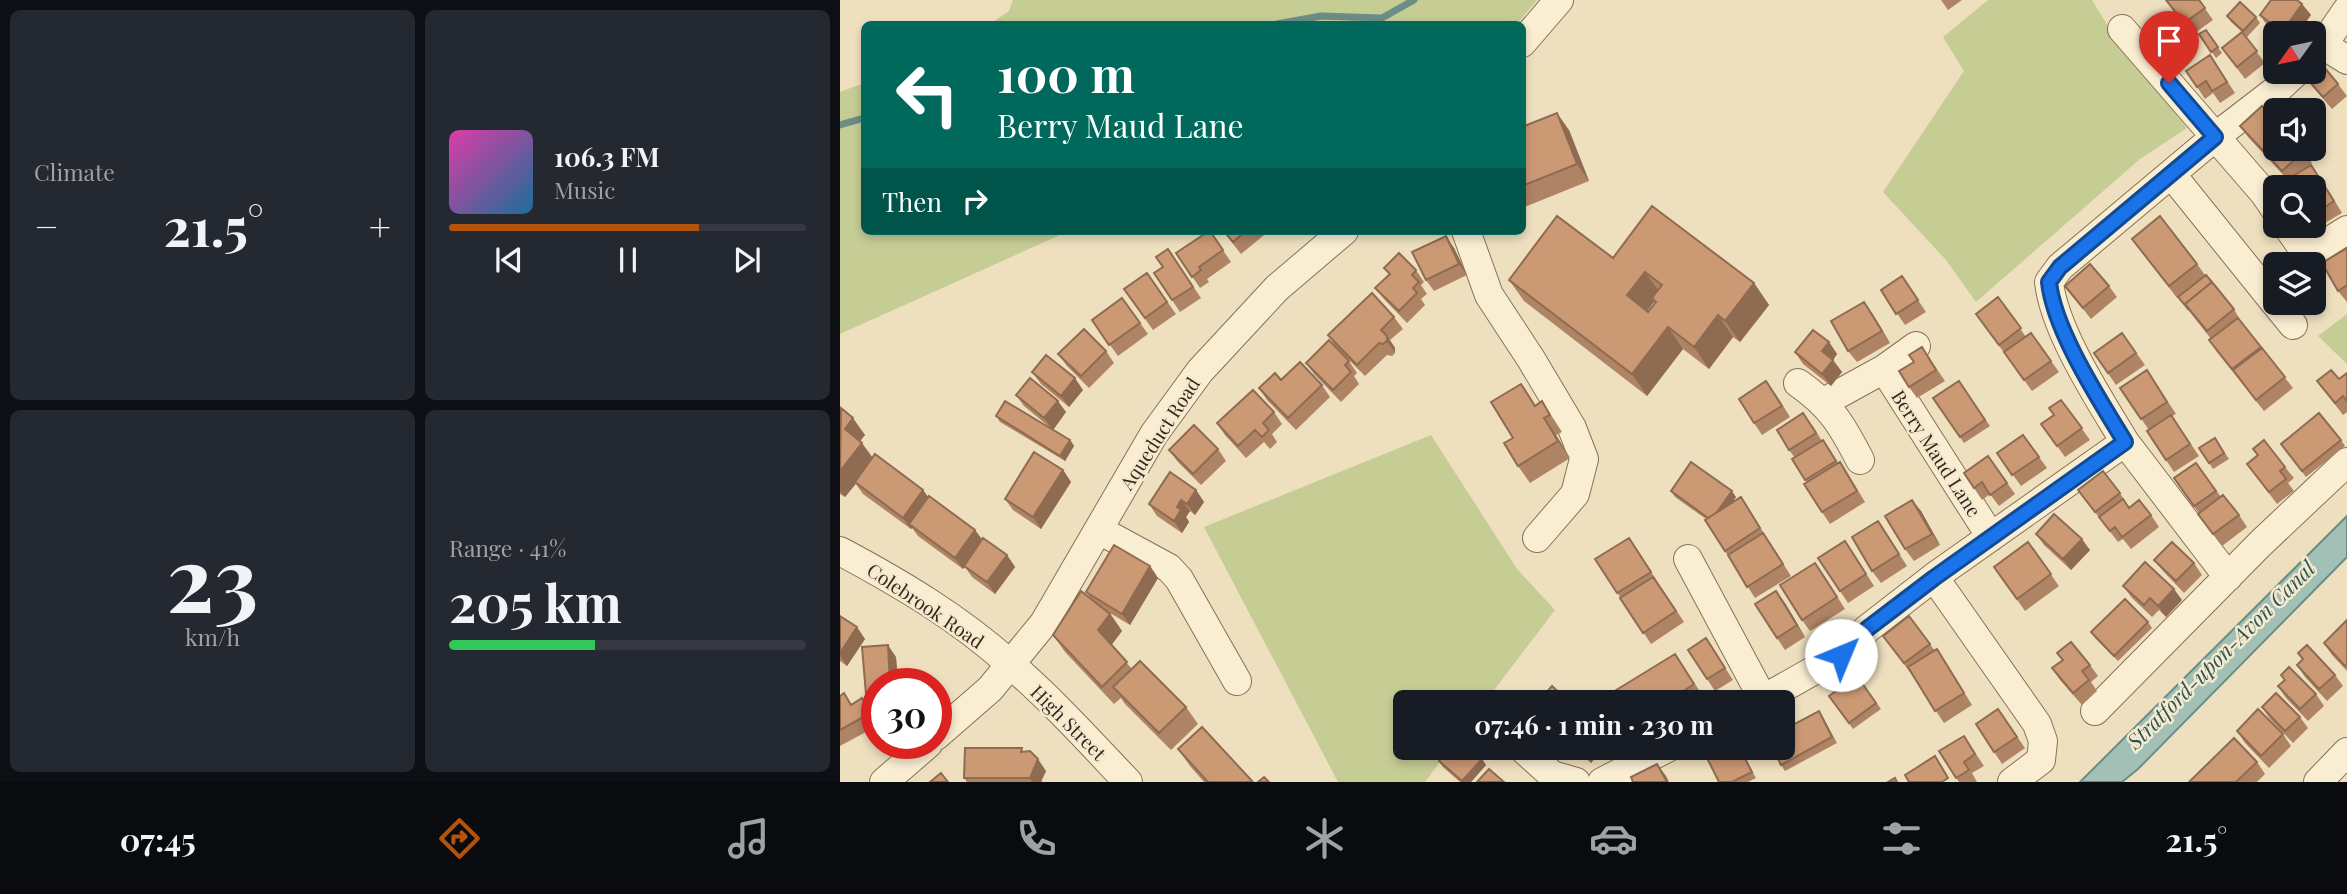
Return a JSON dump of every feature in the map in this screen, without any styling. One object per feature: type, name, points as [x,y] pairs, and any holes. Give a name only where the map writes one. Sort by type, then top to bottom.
[{"type":"street","points":[[1526,38],[1559,0]]},
{"type":"street","points":[[2326,39],[2347,10]]},
{"type":"street","points":[[2122,29],[2263,195]]},
{"type":"street","points":[[2326,53],[2347,60]]},
{"type":"street","points":[[2228,577],[2125,442],[2069,341],[2051,302],[2049,282],[2060,267],[2215,137],[2283,84]]},
{"type":"street","points":[[2172,175],[2263,288]]},
{"type":"street","points":[[2296,238],[2308,255],[2347,230]]},
{"type":"street","name":"Aqueduct Road","points":[[952,722],[990,689],[1044,623],[1175,402],[1277,288],[1339,235]]},
{"type":"street","points":[[1467,235],[1489,295],[1565,417],[1584,458],[1575,494],[1537,538]]},
{"type":"street","points":[[2285,315],[2293,325]]},
{"type":"street","name":"Berry Maud Lane","points":[[1824,402],[1884,369],[1916,346]]},
{"type":"street","name":"Berry Maud Lane","points":[[1884,369],[1991,537]]},
{"type":"street","points":[[1798,383],[1824,402],[1842,425],[1860,460]]},
{"type":"street","name":"Berry Maud Lane","points":[[1779,690],[1841,655],[1867,629],[1934,578],[2125,442]]},
{"type":"street","points":[[2095,711],[2261,543],[2347,462]]},
{"type":"street","points":[[1099,530],[1169,568],[1180,579],[1237,681]]},
{"type":"street","name":"Colebrook Road","points":[[840,551],[901,584],[939,609],[1010,663]]},
{"type":"street","name":"Berry Maud Lane","points":[[1688,559],[1756,690]]},
{"type":"street","points":[[1934,578],[2037,724],[2043,741],[2041,760],[2012,782]]},
{"type":"street","name":"High Street","points":[[1010,663],[1128,782]]},
{"type":"street","points":[[884,782],[911,759]]},
{"type":"street","points":[[1535,760],[1552,775],[1576,782]]},
{"type":"street","points":[[1602,782],[1644,760]]},
{"type":"green space","points":[[1013,0],[1537,0],[1520,21],[994,21],[1009,11]]},
{"type":"green space","points":[[1988,0],[2092,0],[2117,41],[2187,128],[2140,159],[1976,302],[1946,260],[1883,192],[1964,71],[1943,37]]},
{"type":"green space","points":[[861,84],[861,235],[1060,235],[840,334],[840,92]]},
{"type":"green space","points":[[2347,314],[2347,364],[2318,336]]},
{"type":"green space","points":[[1431,435],[1517,569],[1555,610],[1494,690],[1393,690],[1393,760],[1441,760],[1425,782],[1338,782],[1204,527]]},
{"type":"water","name":"Stratford-upon-Avon Canal","points":[[2347,516],[2347,557],[2138,769],[2122,782],[2080,782]]},
{"type":"building","points":[[2166,0],[2199,0],[2205,8],[2184,23]]},
{"type":"building","points":[[2271,0],[2297,0],[2302,4],[2290,21],[2268,21],[2260,15]]},
{"type":"building","points":[[2240,2],[2256,17],[2243,31],[2227,16]]},
{"type":"building","points":[[2206,30],[2218,47],[2211,52],[2199,34]]},
{"type":"building","points":[[2242,32],[2257,51],[2237,67],[2222,48]]},
{"type":"building","points":[[2210,55],[2227,82],[2212,91],[2206,81],[2197,87],[2186,71]]},
{"type":"building","points":[[2326,69],[2338,84],[2323,97],[2312,84],[2326,84]]},
{"type":"building","points":[[2262,106],[2263,151],[2240,126]]},
{"type":"building","points":[[1557,113],[1577,164],[1526,184],[1526,125]]},
{"type":"building","points":[[2273,161],[2293,161],[2282,171]]},
{"type":"building","points":[[2311,165],[2317,175],[2295,175]]},
{"type":"building","points":[[2326,188],[2334,201],[2326,206]]},
{"type":"building","points":[[1652,206],[1754,283],[1725,321],[1718,315],[1694,347],[1668,327],[1632,374],[1509,280],[1557,216],[1613,258]],"holes":[[[1645,272],[1662,285],[1652,298],[1656,302],[1648,312],[1627,295]]]},
{"type":"building","points":[[2160,216],[2197,264],[2169,286],[2132,239]]},
{"type":"building","points":[[1203,235],[1213,235],[1223,250],[1199,267],[1201,270],[1192,277],[1176,253]]},
{"type":"building","points":[[1227,235],[1241,235],[1233,242]]},
{"type":"building","points":[[1446,236],[1459,264],[1426,280],[1412,252]]},
{"type":"building","points":[[2347,248],[2347,285],[2338,291],[2326,270],[2326,261]]},
{"type":"building","points":[[1168,249],[1193,287],[1172,300],[1154,273],[1163,267],[1156,257]]},
{"type":"building","points":[[1399,253],[1416,270],[1412,275],[1419,282],[1413,288],[1417,293],[1399,311],[1375,288],[1390,274],[1384,268]]},
{"type":"building","points":[[2090,264],[2109,286],[2083,308],[2065,286]]},
{"type":"building","points":[[1147,273],[1167,302],[1145,318],[1124,289]]},
{"type":"building","points":[[2206,275],[2212,282],[2185,304],[2189,310],[2178,297]]},
{"type":"building","points":[[1902,276],[1918,300],[1896,314],[1881,290]]},
{"type":"building","points":[[2212,282],[2234,309],[2207,331],[2185,304]]},
{"type":"building","points":[[1372,293],[1394,317],[1381,330],[1387,336],[1387,341],[1379,343],[1357,365],[1328,335]]},
{"type":"building","points":[[1998,297],[2021,328],[1999,345],[1976,314]]},
{"type":"building","points":[[1122,298],[1140,323],[1109,345],[1092,320]]},
{"type":"building","points":[[1864,302],[1882,331],[1848,351],[1831,321]]},
{"type":"building","points":[[2238,318],[2261,347],[2232,369],[2209,340]]},
{"type":"building","points":[[1084,329],[1106,351],[1081,376],[1058,354]]},
{"type":"building","points":[[1813,330],[1829,342],[1822,351],[1833,360],[1822,374],[1795,352]]},
{"type":"building","points":[[2031,333],[2051,361],[2024,380],[2004,352]]},
{"type":"building","points":[[2122,333],[2136,353],[2108,373],[2094,353]]},
{"type":"building","points":[[1329,340],[1349,361],[1345,365],[1351,372],[1333,390],[1306,363]]},
{"type":"building","points":[[1922,347],[1936,370],[1909,387],[1899,371],[1914,362],[1909,355]]},
{"type":"building","points":[[2262,348],[2285,377],[2256,400],[2233,370]]},
{"type":"building","points":[[1046,355],[1075,378],[1061,396],[1032,372]]},
{"type":"building","points":[[1300,362],[1322,385],[1288,418],[1259,388],[1275,373],[1281,380]]},
{"type":"building","points":[[2147,370],[2167,402],[2141,419],[2120,388]]},
{"type":"building","points":[[2331,370],[2339,379],[2347,373],[2347,401],[2343,396],[2335,403],[2317,381]]},
{"type":"building","points":[[1030,378],[1058,401],[1044,418],[1016,395]]},
{"type":"building","points":[[1766,381],[1782,406],[1754,423],[1739,399]]},
{"type":"building","points":[[1959,381],[1985,420],[1960,437],[1933,398]]},
{"type":"building","points":[[1521,384],[1535,406],[1542,401],[1550,415],[1544,418],[1558,441],[1518,466],[1504,443],[1513,438],[1491,402]]},
{"type":"building","points":[[1253,390],[1274,412],[1263,423],[1269,430],[1262,437],[1255,430],[1238,446],[1217,423]]},
{"type":"building","points":[[2061,400],[2082,428],[2057,446],[2041,424],[2054,415],[2049,408]]},
{"type":"building","points":[[1005,401],[1070,440],[1060,456],[996,416]]},
{"type":"building","points":[[841,408],[853,418],[845,429],[862,443],[840,471]]},
{"type":"building","points":[[1803,413],[1816,433],[1789,450],[1777,430]]},
{"type":"building","points":[[2319,413],[2341,440],[2302,471],[2281,444]]},
{"type":"building","points":[[2171,415],[2190,444],[2166,460],[2147,431]]},
{"type":"building","points":[[1194,425],[1218,449],[1193,474],[1169,450]]},
{"type":"building","points":[[2023,435],[2039,457],[2012,475],[1997,453]]},
{"type":"building","points":[[2215,438],[2224,453],[2209,463],[2199,448]]},
{"type":"building","points":[[1823,440],[1836,461],[1805,480],[1792,459]]},
{"type":"building","points":[[2264,440],[2285,467],[2280,471],[2286,479],[2269,492],[2247,464],[2258,455],[2253,449]]},
{"type":"building","points":[[1034,452],[1063,470],[1033,517],[1005,499]]},
{"type":"building","points":[[875,454],[923,490],[903,518],[855,482]]},
{"type":"building","points":[[1988,456],[2007,483],[1990,495],[1982,482],[1974,488],[1964,473]]},
{"type":"building","points":[[1691,462],[1732,491],[1717,512],[1708,518],[1671,491]]},
{"type":"building","points":[[1840,462],[1857,491],[1822,512],[1804,484]]},
{"type":"building","points":[[2196,463],[2216,491],[2194,506],[2174,478]]},
{"type":"building","points":[[2103,471],[2120,493],[2095,512],[2078,490]]},
{"type":"building","points":[[1170,472],[1196,490],[1187,504],[1181,500],[1177,507],[1181,510],[1174,521],[1149,504]]},
{"type":"building","points":[[2223,495],[2239,515],[2213,534],[2198,514]]},
{"type":"building","points":[[929,496],[975,530],[955,558],[909,524]]},
{"type":"building","points":[[1741,497],[1760,528],[1725,551],[1705,520]]},
{"type":"building","points":[[2123,499],[2129,508],[2139,500],[2151,515],[2122,537],[2115,527],[2110,531],[2099,517]]},
{"type":"building","points":[[1912,500],[1932,534],[1905,549],[1885,516]]},
{"type":"building","points":[[2054,514],[2082,539],[2063,559],[2036,534]]},
{"type":"building","points":[[1878,521],[1899,554],[1872,571],[1852,537]]},
{"type":"building","points":[[1763,533],[1783,564],[1747,587],[1728,555]]},
{"type":"building","points":[[983,538],[1007,555],[987,582],[964,566]]},
{"type":"building","points":[[1629,538],[1651,572],[1617,593],[1595,559]]},
{"type":"building","points":[[1845,541],[1866,574],[1840,591],[1818,558]]},
{"type":"building","points":[[2028,542],[2051,574],[2017,599],[1994,567]]},
{"type":"building","points":[[2172,542],[2194,563],[2176,581],[2154,560]]},
{"type":"building","points":[[1114,545],[1150,566],[1122,614],[1086,592]]},
{"type":"building","points":[[2145,562],[2174,589],[2158,606],[2150,598],[2144,605],[2123,586]]},
{"type":"building","points":[[1815,563],[1837,597],[1802,620],[1780,585]]},
{"type":"building","points":[[1653,577],[1676,611],[1643,633],[1620,598]]},
{"type":"building","points":[[1081,591],[1110,614],[1098,630],[1127,662],[1102,687],[1053,635]]},
{"type":"building","points":[[1776,591],[1797,625],[1777,638],[1755,604]]},
{"type":"building","points":[[2125,599],[2148,622],[2114,656],[2091,632]]},
{"type":"building","points":[[840,616],[857,627],[840,653]]},
{"type":"building","points":[[1909,616],[1930,644],[1904,663],[1883,636]]},
{"type":"building","points":[[2347,620],[2347,665],[2345,666],[2324,643]]},
{"type":"building","points":[[1706,638],[1725,668],[1707,679],[1688,650]]},
{"type":"building","points":[[2071,642],[2090,665],[2082,671],[2089,680],[2073,693],[2052,668],[2063,660],[2057,653]]},
{"type":"building","points":[[888,645],[889,668],[864,668],[862,647]]},
{"type":"building","points":[[2307,645],[2335,675],[2319,689],[2297,665],[2303,659],[2298,653]]},
{"type":"building","points":[[1937,649],[1964,693],[1935,711],[1908,667]]},
{"type":"building","points":[[1675,654],[1694,684],[1685,690],[1616,690]]},
{"type":"building","points":[[1140,661],[1186,707],[1159,733],[1113,687]]},
{"type":"building","points":[[2289,667],[2316,694],[2300,709],[2278,686],[2285,680],[2281,675]]},
{"type":"building","points":[[1857,676],[1876,703],[1849,723],[1829,696]]},
{"type":"building","points":[[844,693],[851,705],[861,699],[861,718],[840,730],[840,696]]},
{"type":"building","points":[[2276,693],[2300,717],[2285,731],[2262,707]]},
{"type":"building","points":[[1998,709],[2017,737],[1994,752],[1976,724]]},
{"type":"building","points":[[2258,709],[2283,734],[2261,756],[2237,731]]},
{"type":"building","points":[[1819,711],[1832,737],[1795,757],[1795,724]]},
{"type":"building","points":[[1202,727],[1253,782],[1208,782],[1178,749]]},
{"type":"building","points":[[1964,736],[1975,754],[1964,762],[1969,770],[1956,778],[1939,751]]},
{"type":"building","points":[[2234,738],[2257,762],[2236,782],[2189,782]]},
{"type":"building","points":[[965,748],[1022,748],[1021,752],[1030,751],[1038,759],[1030,778],[964,778]]},
{"type":"building","points":[[1935,756],[1948,778],[1942,782],[1909,782],[1905,775]]},
{"type":"building","points":[[1440,760],[1481,760],[1462,781]]},
{"type":"building","points":[[1708,760],[1746,760],[1752,772],[1732,782],[1719,782]]},
{"type":"building","points":[[1657,764],[1667,782],[1633,782],[1631,777]]},
{"type":"building","points":[[1489,769],[1504,782],[1477,782]]},
{"type":"building","points":[[941,773],[948,782],[930,782]]},
{"type":"waterway","points":[[1294,21],[1321,16],[1382,18],[1414,0]]},
{"type":"waterway","points":[[840,125],[861,119]]},
{"type":"route","points":[[1841,655],[1867,629],[1934,578],[2125,442],[2069,341],[2051,302],[2049,282],[2060,267],[2215,137],[2169,83]]}]
